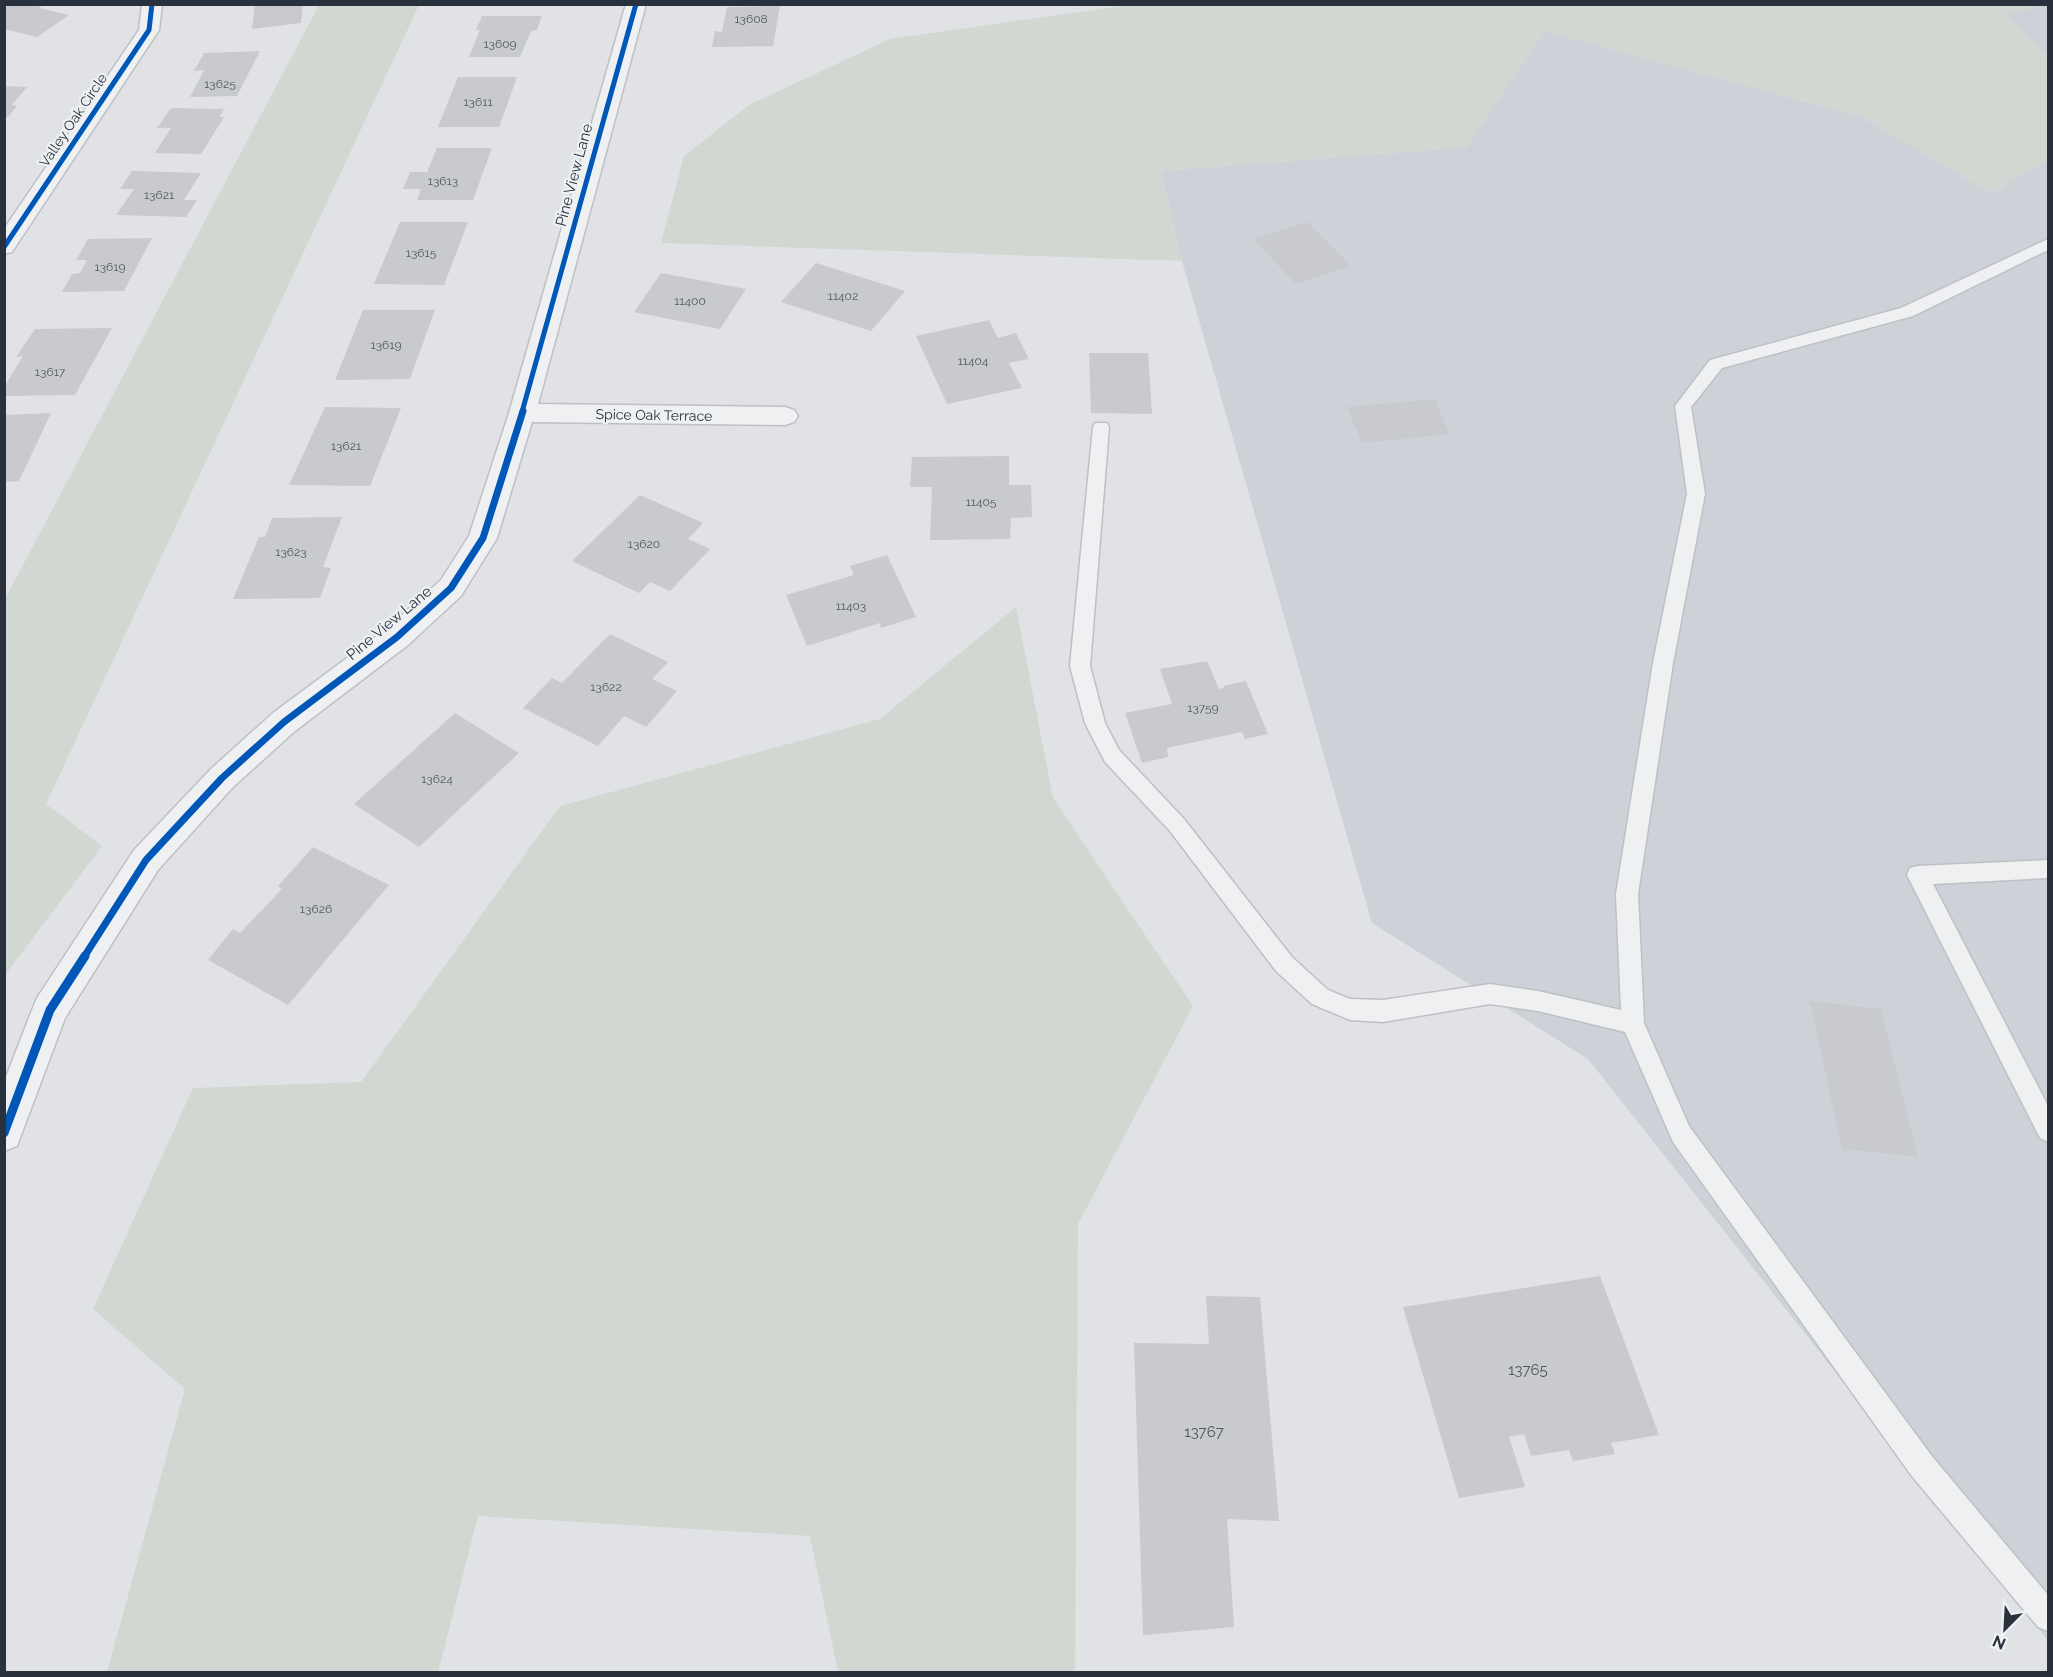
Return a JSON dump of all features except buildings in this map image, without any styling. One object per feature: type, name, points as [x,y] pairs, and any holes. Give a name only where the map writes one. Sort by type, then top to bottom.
[{"type":"street","name":"Valley Oak Circle","points":[[4,247],[149,30],[152,4]]},
{"type":"street","name":"Pine View Lane","points":[[4,1133],[50,1010],[146,860],[222,778],[284,722],[397,637],[451,588],[483,538],[522,413],[636,4]]},
{"type":"street","name":"Spice Oak Terrace","points":[[522,413],[785,416]]},
{"type":"lane","points":[[2049,244],[1907,312],[1716,364],[1683,406],[1696,494],[1663,663],[1628,894],[1633,1023],[1681,1134],[1921,1465],[2049,1617]]},
{"type":"lane","points":[[1101,427],[1080,666],[1095,723],[1112,756],[1177,825],[1284,964],[1320,997],[1350,1010],[1383,1011],[1490,994],[1538,1001],[1633,1023]]},
{"type":"lane","points":[[2049,869],[1918,875],[2049,1130]]},
{"type":"shaded area","points":[[319,5],[419,5],[46,804],[102,846],[5,975],[5,599]]},
{"type":"shaded area","points":[[1129,5],[2041,5],[2006,15],[2048,56],[2048,160],[1991,193],[1862,117],[1545,31],[1466,147],[1161,171],[1182,261],[661,243],[684,156],[749,105],[890,39]]},
{"type":"shaded area","points":[[2048,5],[2048,56],[2005,15]]},
{"type":"shaded area","points":[[1545,31],[1862,117],[1991,193],[2048,160],[2048,1641],[1588,1059],[1372,923],[1182,261],[1161,171],[1466,147]]},
{"type":"shaded area","points":[[1016,607],[1053,798],[1193,1006],[1078,1224],[1075,1672],[838,1672],[810,1536],[478,1516],[438,1672],[107,1672],[185,1389],[93,1309],[193,1088],[361,1082],[560,806],[880,719]]},
{"type":"cycle path","points":[[4,247],[149,30],[152,4]]},
{"type":"cycle path","points":[[4,1133],[50,1010],[146,860],[222,778],[284,722],[397,637],[451,588],[483,538],[522,413],[636,4]]}]
